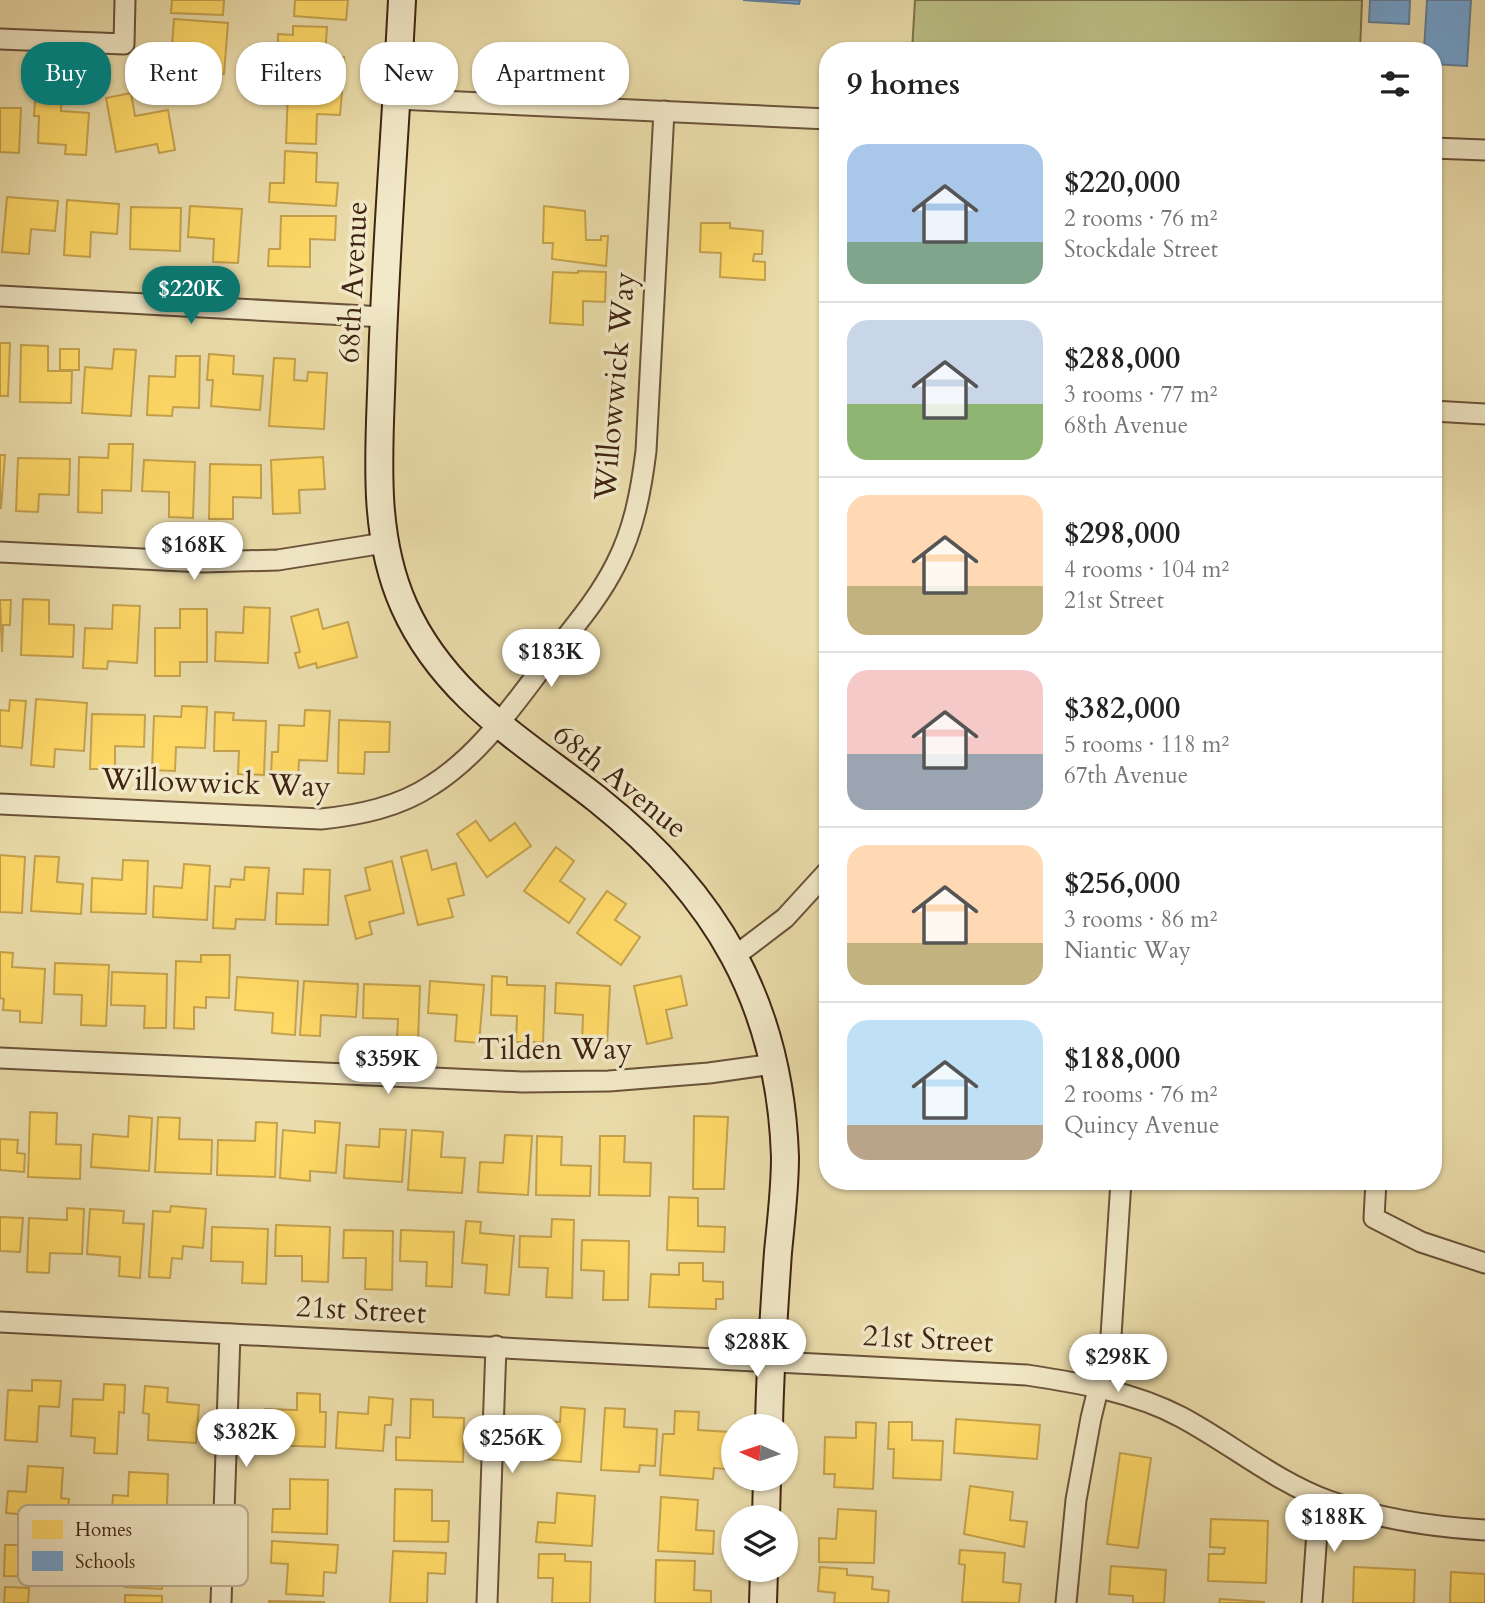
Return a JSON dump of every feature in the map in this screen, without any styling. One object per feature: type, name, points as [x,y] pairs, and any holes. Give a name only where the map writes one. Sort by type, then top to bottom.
[{"type":"street","points":[[0,38],[124,44],[125,0]]},
{"type":"street","name":"68th Avenue","points":[[400,42],[402,0]]},
{"type":"street","points":[[458,102],[819,119]]},
{"type":"street","name":"68th Avenue","points":[[397,105],[383,317],[379,481],[384,543],[403,604],[422,642],[447,676],[497,726],[600,802],[666,859],[714,920],[735,956],[760,1016],[782,1112],[785,1161],[769,1414]]},
{"type":"street","name":"Willowwick Way","points":[[0,804],[321,819],[352,816],[396,804],[431,787],[462,764],[497,726],[596,599],[616,564],[632,527],[642,488],[646,451],[664,111]]},
{"type":"street","points":[[1442,148],[1485,150]]},
{"type":"street","points":[[0,296],[383,317]]},
{"type":"street","points":[[1442,412],[1485,414]]},
{"type":"street","points":[[0,552],[228,562],[278,560],[384,543]]},
{"type":"street","points":[[735,956],[785,918],[819,881]]},
{"type":"street","name":"Tilden Way","points":[[0,1058],[522,1082],[610,1081],[709,1073],[773,1064]]},
{"type":"street","points":[[1066,1603],[1076,1500],[1111,1336],[1120,1190]]},
{"type":"street","points":[[1376,1190],[1374,1219],[1421,1242],[1485,1263]]},
{"type":"street","name":"21st Street","points":[[0,1322],[1027,1374],[1098,1388],[1178,1416],[1291,1483],[1327,1501],[1405,1522],[1485,1530]]},
{"type":"street","points":[[224,1505],[230,1334]]},
{"type":"street","points":[[487,1603],[496,1346]]},
{"type":"street","points":[[1312,1603],[1317,1532],[1327,1501]]},
{"type":"street","points":[[763,1603],[764,1582]]},
{"type":"green space","points":[[915,0],[1362,0],[1360,42],[913,42]]},
{"type":"building: Homes","points":[[172,0],[224,0],[223,15],[171,13]]},
{"type":"building: Homes","points":[[295,0],[348,0],[346,20],[294,16]]},
{"type":"building: Homes","points":[[174,19],[228,23],[224,74],[222,42],[172,42]]},
{"type":"building: Homes","points":[[293,26],[327,27],[326,42],[278,42],[278,34],[293,35]]},
{"type":"building: Homes","points":[[125,94],[125,105],[133,105],[135,116],[168,110],[175,150],[159,153],[157,144],[116,152],[107,105],[111,105],[111,97]]},
{"type":"building: Homes","points":[[35,105],[61,105],[61,111],[89,113],[86,155],[65,154],[66,145],[38,143],[39,116],[34,116]]},
{"type":"building: Homes","points":[[287,105],[341,105],[340,115],[317,114],[316,144],[286,143]]},
{"type":"building: Homes","points":[[0,108],[21,108],[19,153],[0,152]]},
{"type":"building: Homes","points":[[285,151],[317,153],[316,182],[338,183],[336,206],[269,202],[270,183],[284,183]]},
{"type":"building: Homes","points":[[7,197],[58,201],[55,231],[31,229],[29,254],[2,252]]},
{"type":"building: Homes","points":[[67,200],[119,204],[117,234],[91,232],[90,257],[64,255]]},
{"type":"building: Homes","points":[[190,206],[242,209],[238,263],[213,262],[214,239],[188,237]]},
{"type":"building: Homes","points":[[544,206],[585,211],[586,240],[601,240],[601,236],[608,236],[606,266],[552,259],[553,243],[543,243]]},
{"type":"building: Homes","points":[[131,207],[181,208],[180,251],[130,249]]},
{"type":"building: Homes","points":[[281,216],[336,216],[335,240],[310,239],[310,267],[268,266],[269,249],[280,249]]},
{"type":"building: Homes","points":[[701,223],[730,223],[730,228],[763,231],[762,254],[754,254],[753,261],[765,262],[765,280],[720,277],[721,253],[700,252]]},
{"type":"building: Homes","points":[[553,272],[606,272],[605,302],[583,301],[583,325],[550,323]]},
{"type":"building: Homes","points":[[0,343],[10,343],[8,396],[0,396]]},
{"type":"building: Homes","points":[[21,345],[48,346],[48,371],[72,371],[71,403],[20,402]]},
{"type":"building: Homes","points":[[60,349],[79,349],[79,370],[60,370]]},
{"type":"building: Homes","points":[[114,349],[136,350],[131,416],[82,413],[85,367],[112,369]]},
{"type":"building: Homes","points":[[209,354],[234,356],[233,374],[263,376],[260,410],[211,406],[213,380],[207,380]]},
{"type":"building: Homes","points":[[176,356],[200,356],[199,408],[173,407],[172,416],[147,415],[149,376],[175,377]]},
{"type":"building: Homes","points":[[274,358],[295,359],[294,380],[307,381],[308,372],[327,373],[324,429],[269,426]]},
{"type":"building: Homes","points":[[109,444],[133,444],[131,491],[102,490],[102,513],[78,512],[79,457],[108,458]]},
{"type":"building: Homes","points":[[0,455],[5,455],[1,508],[0,508]]},
{"type":"building: Homes","points":[[323,457],[325,489],[299,490],[300,513],[273,514],[271,460]]},
{"type":"building: Homes","points":[[18,458],[70,459],[69,495],[39,494],[38,512],[16,511]]},
{"type":"building: Homes","points":[[144,460],[195,462],[193,518],[169,517],[169,492],[142,491]]},
{"type":"building: Homes","points":[[210,464],[261,465],[261,498],[233,497],[233,519],[209,519]]},
{"type":"building: Homes","points":[[23,599],[49,600],[49,624],[74,625],[73,657],[21,655]]},
{"type":"building: Homes","points":[[0,600],[11,600],[10,625],[3,625],[2,652]]},
{"type":"building: Homes","points":[[113,605],[140,606],[137,663],[108,661],[107,669],[83,668],[85,628],[112,629]]},
{"type":"building: Homes","points":[[244,607],[270,608],[268,663],[215,661],[216,632],[243,633]]},
{"type":"building: Homes","points":[[180,609],[207,609],[207,662],[180,662],[180,676],[155,676],[155,628],[180,628]]},
{"type":"building: Homes","points":[[318,609],[323,629],[348,622],[357,657],[317,668],[316,663],[299,668],[295,653],[300,652],[291,617]]},
{"type":"building: Homes","points":[[36,699],[87,703],[84,751],[55,749],[54,767],[31,765]]},
{"type":"building: Homes","points":[[10,700],[26,701],[22,748],[0,746],[0,710],[9,711]]},
{"type":"building: Homes","points":[[182,706],[207,707],[205,748],[176,747],[175,771],[152,770],[154,716],[181,717]]},
{"type":"building: Homes","points":[[305,710],[330,711],[327,761],[299,760],[298,779],[271,777],[272,752],[278,752],[279,725],[304,726]]},
{"type":"building: Homes","points":[[215,712],[234,713],[233,720],[266,721],[264,775],[238,774],[239,751],[214,751]]},
{"type":"building: Homes","points":[[92,714],[145,715],[144,747],[115,746],[115,769],[90,769]]},
{"type":"building: Homes","points":[[339,720],[390,722],[389,752],[365,752],[364,774],[338,773]]},
{"type":"building: Homes","points":[[476,821],[490,841],[515,823],[531,846],[487,877],[457,834]]},
{"type":"building: Homes","points":[[556,847],[574,861],[560,881],[585,899],[569,923],[524,891]]},
{"type":"building: Homes","points":[[427,850],[432,870],[456,863],[464,895],[448,899],[453,917],[418,925],[401,857]]},
{"type":"building: Homes","points":[[0,855],[25,857],[22,913],[0,912]]},
{"type":"building: Homes","points":[[35,856],[59,857],[57,882],[83,884],[81,914],[31,911]]},
{"type":"building: Homes","points":[[123,860],[148,861],[146,914],[91,912],[92,878],[122,880]]},
{"type":"building: Homes","points":[[392,861],[404,913],[369,922],[372,934],[356,939],[345,896],[370,890],[365,868]]},
{"type":"building: Homes","points":[[184,864],[210,866],[207,920],[153,917],[154,886],[182,888]]},
{"type":"building: Homes","points":[[245,867],[269,868],[265,920],[236,919],[235,929],[213,928],[215,886],[230,887],[231,879],[244,880]]},
{"type":"building: Homes","points":[[304,869],[330,870],[328,925],[276,924],[277,893],[303,894]]},
{"type":"building: Homes","points":[[607,891],[626,904],[615,920],[640,937],[621,965],[577,933]]},
{"type":"building: Homes","points":[[0,952],[13,953],[12,967],[45,969],[42,1023],[20,1022],[20,1011],[3,1010],[4,999],[0,998]]},
{"type":"building: Homes","points":[[201,955],[230,955],[229,998],[206,997],[206,1008],[194,1007],[194,1029],[174,1028],[176,961],[201,962]]},
{"type":"building: Homes","points":[[55,963],[109,965],[106,1026],[81,1025],[82,995],[54,994]]},
{"type":"building: Homes","points":[[112,972],[167,974],[166,1028],[144,1028],[145,1006],[111,1005]]},
{"type":"building: Homes","points":[[492,976],[507,977],[507,985],[545,986],[543,1042],[516,1042],[517,1016],[491,1015]]},
{"type":"building: Homes","points":[[681,976],[687,1005],[666,1010],[672,1038],[647,1044],[634,986]]},
{"type":"building: Homes","points":[[237,977],[298,981],[295,1035],[272,1033],[273,1013],[235,1010]]},
{"type":"building: Homes","points":[[304,981],[358,984],[356,1017],[321,1015],[320,1036],[300,1035]]},
{"type":"building: Homes","points":[[430,981],[484,985],[479,1043],[455,1041],[457,1015],[428,1013]]},
{"type":"building: Homes","points":[[556,983],[610,986],[607,1045],[582,1043],[583,1015],[555,1013]]},
{"type":"building: Homes","points":[[364,984],[420,986],[418,1041],[397,1039],[398,1019],[363,1018]]},
{"type":"building: Homes","points":[[30,1112],[57,1113],[56,1144],[81,1145],[80,1179],[28,1177]]},
{"type":"building: Homes","points":[[129,1116],[152,1118],[149,1171],[91,1167],[93,1134],[128,1137]]},
{"type":"building: Homes","points":[[694,1116],[728,1117],[724,1189],[693,1189]]},
{"type":"building: Homes","points":[[158,1117],[180,1118],[179,1139],[212,1140],[211,1174],[155,1172]]},
{"type":"building: Homes","points":[[315,1121],[340,1123],[336,1173],[310,1171],[310,1181],[280,1178],[283,1130],[315,1133]]},
{"type":"building: Homes","points":[[256,1122],[277,1123],[275,1177],[217,1175],[218,1140],[255,1141]]},
{"type":"building: Homes","points":[[380,1129],[406,1130],[402,1182],[344,1178],[346,1145],[379,1147]]},
{"type":"building: Homes","points":[[412,1130],[443,1132],[441,1157],[465,1158],[462,1193],[408,1190]]},
{"type":"building: Homes","points":[[505,1135],[532,1136],[528,1195],[478,1192],[480,1162],[503,1163]]},
{"type":"building: Homes","points":[[537,1136],[562,1137],[561,1165],[591,1166],[590,1196],[536,1195]]},
{"type":"building: Homes","points":[[600,1136],[625,1136],[624,1162],[651,1163],[650,1196],[599,1195]]},
{"type":"building: Homes","points":[[0,1139],[18,1140],[17,1153],[25,1154],[24,1172],[0,1170]]},
{"type":"building: Homes","points":[[669,1197],[698,1198],[698,1226],[725,1227],[724,1252],[667,1250]]},
{"type":"building: Homes","points":[[171,1206],[206,1209],[203,1248],[183,1246],[182,1259],[172,1258],[170,1278],[149,1277],[153,1211],[170,1212]]},
{"type":"building: Homes","points":[[67,1208],[84,1209],[82,1254],[50,1253],[49,1273],[27,1272],[29,1218],[67,1220]]},
{"type":"building: Homes","points":[[90,1209],[124,1211],[123,1223],[144,1224],[140,1278],[119,1276],[120,1257],[87,1254]]},
{"type":"building: Homes","points":[[0,1217],[23,1218],[20,1252],[0,1251]]},
{"type":"building: Homes","points":[[552,1219],[574,1220],[572,1298],[546,1297],[548,1268],[519,1267],[520,1236],[551,1237]]},
{"type":"building: Homes","points":[[466,1221],[481,1222],[480,1233],[514,1236],[509,1295],[485,1293],[487,1265],[462,1263]]},
{"type":"building: Homes","points":[[276,1225],[330,1227],[328,1282],[302,1281],[302,1256],[275,1256]]},
{"type":"building: Homes","points":[[212,1227],[268,1229],[266,1284],[242,1283],[243,1262],[211,1261]]},
{"type":"building: Homes","points":[[344,1230],[393,1231],[392,1290],[365,1289],[366,1258],[343,1258]]},
{"type":"building: Homes","points":[[401,1230],[454,1232],[452,1287],[426,1286],[427,1262],[400,1261]]},
{"type":"building: Homes","points":[[582,1240],[629,1241],[628,1300],[603,1300],[604,1271],[581,1270]]},
{"type":"building: Homes","points":[[679,1263],[703,1263],[703,1281],[723,1282],[723,1299],[716,1299],[716,1309],[649,1307],[651,1274],[679,1275]]},
{"type":"building: Homes","points":[[32,1380],[61,1381],[59,1407],[39,1406],[37,1442],[5,1440],[8,1390],[32,1391]]},
{"type":"building: Homes","points":[[104,1384],[125,1385],[124,1413],[119,1412],[117,1454],[94,1453],[95,1438],[71,1436],[73,1399],[103,1400]]},
{"type":"building: Homes","points":[[145,1386],[168,1388],[167,1402],[199,1405],[196,1443],[148,1440],[149,1414],[143,1413]]},
{"type":"building: Homes","points":[[297,1393],[320,1394],[320,1412],[326,1412],[325,1447],[264,1445],[265,1409],[297,1410]]},
{"type":"building: Homes","points":[[369,1397],[393,1399],[391,1425],[385,1425],[383,1451],[336,1448],[338,1412],[368,1414]]},
{"type":"building: Homes","points":[[411,1399],[433,1400],[433,1417],[464,1418],[463,1462],[396,1460],[396,1437],[410,1438]]},
{"type":"building: Homes","points":[[561,1407],[585,1409],[581,1462],[528,1458],[531,1420],[560,1422]]},
{"type":"building: Homes","points":[[605,1408],[625,1409],[624,1427],[657,1429],[655,1466],[640,1465],[639,1472],[601,1470]]},
{"type":"building: Homes","points":[[675,1411],[699,1412],[698,1430],[721,1431],[721,1469],[714,1468],[713,1479],[660,1475],[663,1434],[674,1434]]},
{"type":"building: Homes","points":[[956,1419],[1040,1425],[1037,1459],[954,1453]]},
{"type":"building: Homes","points":[[856,1422],[876,1423],[873,1489],[834,1487],[835,1474],[824,1474],[825,1437],[856,1438]]},
{"type":"building: Homes","points":[[889,1422],[912,1422],[912,1440],[943,1441],[941,1480],[893,1478],[894,1449],[888,1449]]},
{"type":"building: Homes","points":[[1120,1453],[1151,1458],[1138,1548],[1107,1544]]},
{"type":"building: Homes","points":[[28,1466],[63,1468],[61,1498],[69,1499],[68,1505],[18,1505],[18,1514],[6,1513],[8,1491],[26,1492]]},
{"type":"building: Homes","points":[[129,1472],[168,1474],[167,1505],[112,1505],[113,1495],[128,1496]]},
{"type":"building: Homes","points":[[290,1479],[328,1480],[327,1534],[272,1532],[273,1509],[290,1509]]},
{"type":"building: Homes","points":[[970,1486],[1013,1492],[1010,1520],[1027,1522],[1024,1547],[964,1534]]},
{"type":"building: Homes","points":[[395,1489],[432,1490],[432,1521],[449,1521],[448,1542],[394,1541]]},
{"type":"building: Homes","points":[[557,1493],[595,1496],[592,1546],[536,1542],[538,1522],[555,1523]]},
{"type":"building: Homes","points":[[661,1497],[698,1500],[696,1530],[714,1531],[713,1554],[658,1551]]},
{"type":"building: Homes","points":[[838,1509],[876,1511],[874,1563],[819,1562],[819,1538],[836,1539]]},
{"type":"building: Homes","points":[[1211,1519],[1268,1521],[1266,1583],[1208,1581],[1209,1554],[1224,1554],[1225,1548],[1210,1547]]},
{"type":"building: Homes","points":[[272,1541],[338,1545],[336,1573],[324,1572],[323,1596],[286,1594],[288,1564],[271,1563]]},
{"type":"building: Homes","points":[[5,1545],[18,1545],[18,1576],[4,1576]]},
{"type":"building: Homes","points":[[960,1550],[1005,1553],[1003,1582],[1021,1584],[1019,1603],[962,1602],[965,1565],[959,1564]]},
{"type":"building: Homes","points":[[393,1551],[446,1553],[445,1574],[428,1573],[427,1603],[390,1603]]},
{"type":"building: Homes","points":[[539,1554],[565,1554],[565,1561],[591,1562],[590,1603],[552,1603],[553,1578],[538,1578]]},
{"type":"building: Homes","points":[[656,1560],[695,1561],[694,1590],[711,1591],[711,1603],[655,1603]]},
{"type":"building: Homes","points":[[1111,1566],[1166,1570],[1164,1603],[1133,1603],[1133,1596],[1109,1594]]},
{"type":"building: Homes","points":[[820,1567],[847,1569],[847,1575],[873,1577],[872,1589],[889,1591],[888,1603],[834,1603],[835,1593],[818,1591]]},
{"type":"building: Homes","points":[[1354,1567],[1415,1570],[1414,1603],[1353,1603]]},
{"type":"building: Homes","points":[[1451,1572],[1485,1574],[1485,1603],[1450,1603]]},
{"type":"building: Homes","points":[[125,1586],[162,1586],[162,1589]]},
{"type":"building: Homes","points":[[5,1587],[29,1588],[28,1603],[4,1603]]},
{"type":"building: Homes","points":[[125,1595],[162,1596],[162,1603],[125,1603]]},
{"type":"building: Homes","points":[[1220,1599],[1264,1602],[1264,1603],[1219,1603]]},
{"type":"building: Homes","points":[[324,1602],[324,1603],[269,1603]]},
{"type":"building: Schools","points":[[743,0],[800,0],[799,4]]},
{"type":"building: Schools","points":[[1370,0],[1410,0],[1409,24],[1369,22]]},
{"type":"building: Schools","points":[[1427,0],[1471,0],[1467,66],[1442,65],[1442,42],[1425,42]]}]
